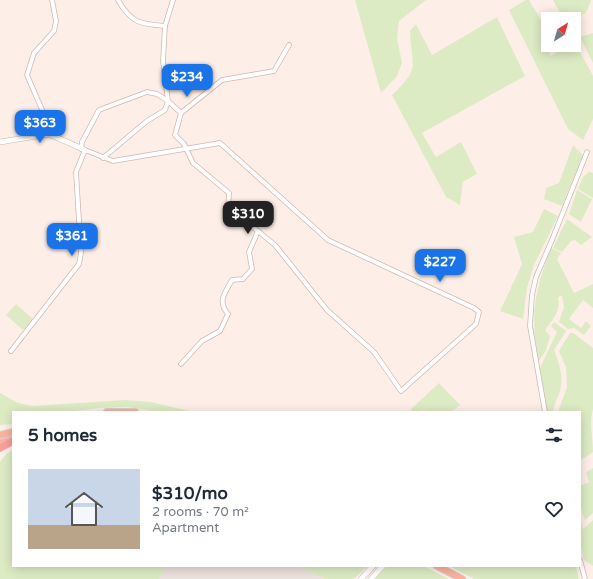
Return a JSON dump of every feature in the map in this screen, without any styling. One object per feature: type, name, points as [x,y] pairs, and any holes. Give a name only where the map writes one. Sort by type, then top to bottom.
[{"type":"highway","points":[[0,432],[12,432]]},
{"type":"highway","points":[[0,435],[12,432]]},
{"type":"highway","points":[[0,443],[12,440]]},
{"type":"highway","points":[[0,448],[12,441]]},
{"type":"highway","points":[[439,567],[462,579]]},
{"type":"street","points":[[52,0],[56,20],[54,31],[34,53],[27,75],[53,135]]},
{"type":"street","points":[[118,0],[125,13],[143,24],[165,26]]},
{"type":"street","points":[[103,158],[147,121],[165,110],[168,101],[163,61],[165,26],[173,0]]},
{"type":"street","points":[[0,142],[49,134],[83,150],[113,161],[187,149],[220,143],[328,240],[474,308],[479,312],[476,324],[401,392],[374,352],[327,310],[275,245],[228,210],[229,193],[193,163],[187,149],[175,135],[181,112],[222,80],[274,71],[289,44]]},
{"type":"street","points":[[11,351],[79,264],[81,253],[76,172],[83,150],[82,142],[99,110],[147,92],[157,94],[181,112]]},
{"type":"street","points":[[545,411],[530,326],[532,295],[536,277],[587,152]]},
{"type":"street","points":[[181,364],[202,341],[220,331],[228,314],[222,308],[221,300],[232,280],[243,279],[252,269],[250,252],[258,231]]},
{"type":"street","points":[[581,564],[585,579]]},
{"type":"street","points":[[361,579],[372,567]]},
{"type":"street","points":[[371,579],[382,567]]},
{"type":"shaded area","points":[[165,567],[300,567],[324,579],[159,579]]},
{"type":"green space","points":[[355,0],[426,0],[399,21],[397,38],[402,63],[397,76],[381,93]]},
{"type":"green space","points":[[526,0],[529,0],[541,20],[541,52],[549,52],[551,56],[558,52],[580,52],[593,76],[593,119],[583,140],[568,129],[509,10]]},
{"type":"green space","points":[[553,0],[591,0],[586,13],[581,15],[581,12],[559,12]]},
{"type":"green space","points":[[497,17],[525,76],[422,133],[436,157],[461,142],[477,174],[463,182],[460,205],[446,197],[392,95],[408,78],[411,72],[413,59],[410,31],[416,24],[432,55]]},
{"type":"green space","points":[[593,33],[593,63],[581,39],[581,37]]},
{"type":"green space","points":[[573,145],[583,155],[562,206],[544,199],[546,188],[559,183]]},
{"type":"green space","points":[[589,172],[593,173],[593,198],[578,189],[583,177]]},
{"type":"green space","points":[[577,190],[592,199],[581,222],[569,214]]},
{"type":"green space","points":[[544,209],[558,216],[534,265],[527,288],[523,319],[500,311],[522,264],[514,237],[533,232]]},
{"type":"green space","points":[[567,219],[592,237],[581,245],[575,240],[571,241],[562,252],[553,248]]},
{"type":"green space","points":[[551,248],[561,253],[557,259],[574,293],[593,284],[593,308],[583,300],[569,319],[581,328],[586,321],[591,326],[584,335],[574,328],[568,329],[559,322],[564,307],[562,296],[558,297],[559,302],[557,311],[545,330],[550,336],[546,350],[539,361],[534,331],[535,304],[545,263]]},
{"type":"green space","points":[[16,304],[33,319],[23,330],[6,315]]},
{"type":"green space","points":[[554,322],[566,331],[554,350],[561,375],[560,391],[553,411],[547,411],[540,368],[557,332],[551,326]]},
{"type":"green space","points":[[570,333],[573,333],[593,348],[593,409],[591,424],[593,452],[581,460],[581,411],[558,411],[567,387],[566,367],[559,351]]},
{"type":"green space","points":[[439,383],[460,405],[452,411],[412,411],[411,409]]},
{"type":"green space","points":[[0,393],[18,403],[32,406],[125,400],[151,402],[189,411],[154,411],[127,407],[75,411],[12,411],[12,424],[0,425]]},
{"type":"green space","points":[[12,451],[12,567],[165,567],[159,579],[0,579],[0,462],[6,454]]},
{"type":"green space","points":[[593,468],[593,513],[585,520],[581,508],[581,486],[589,482],[586,472]]},
{"type":"green space","points":[[593,520],[593,566],[584,560],[581,547],[581,522],[583,529]]},
{"type":"green space","points":[[300,567],[366,567],[354,579],[324,579]]},
{"type":"green space","points":[[387,567],[425,567],[449,579],[375,579]]},
{"type":"green space","points":[[451,567],[576,567],[579,579],[474,579]]}]
